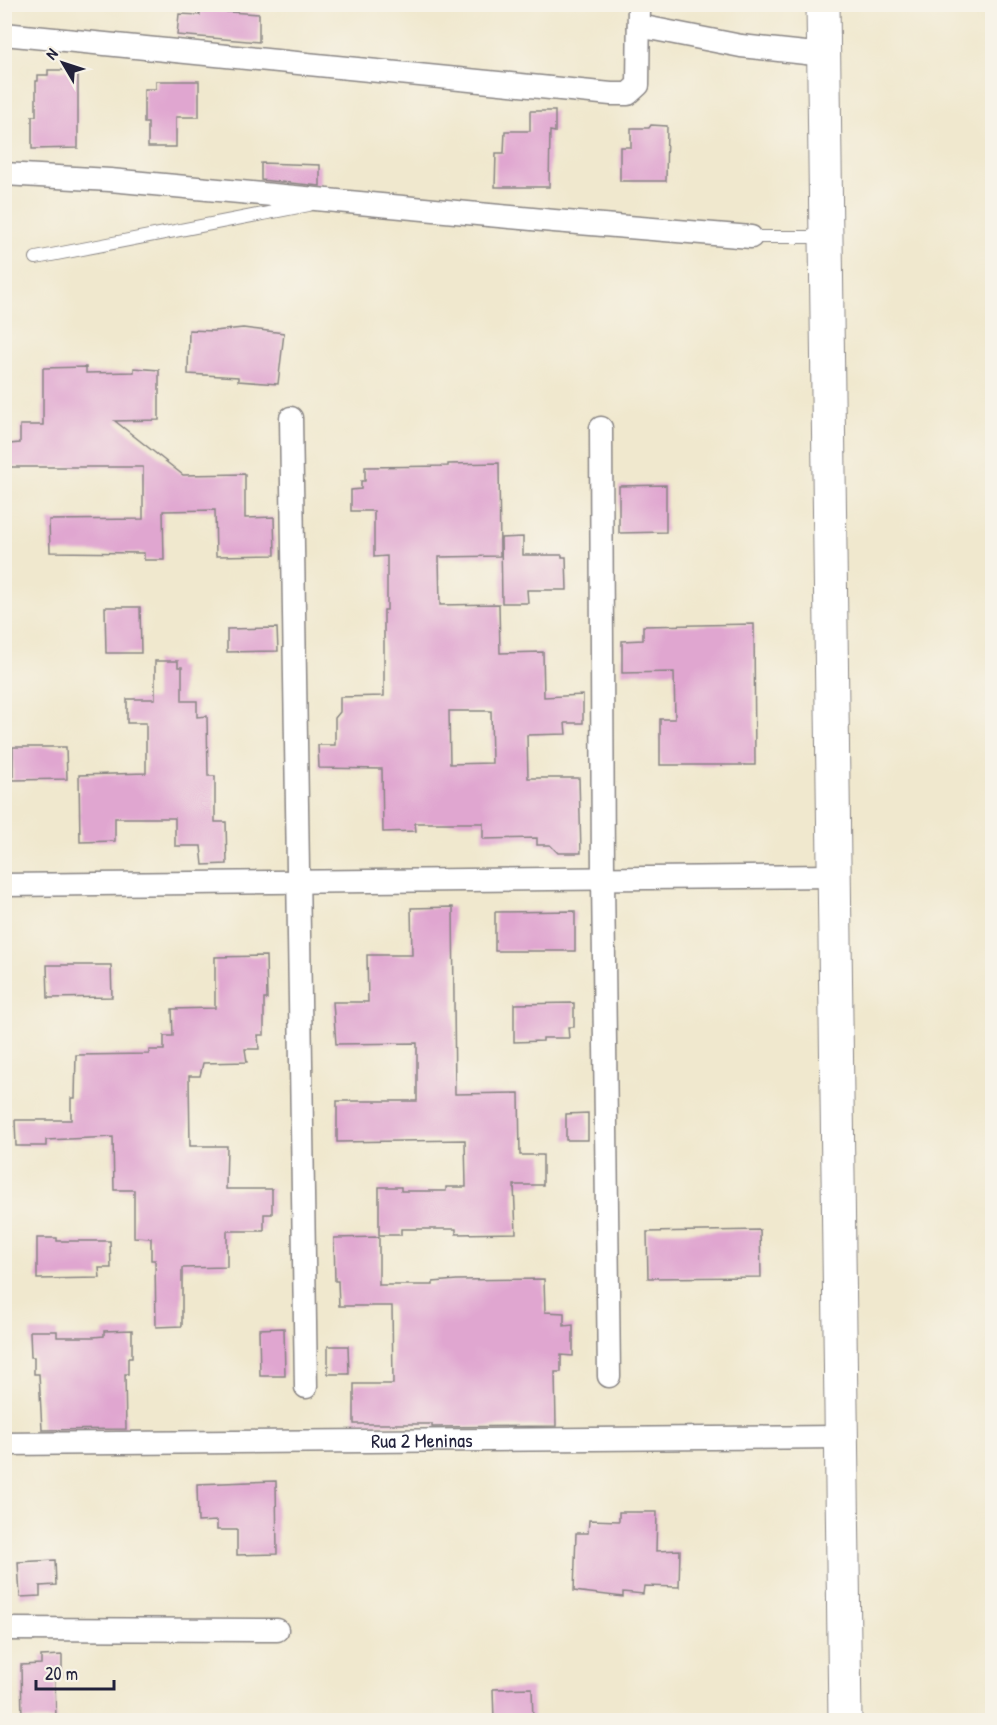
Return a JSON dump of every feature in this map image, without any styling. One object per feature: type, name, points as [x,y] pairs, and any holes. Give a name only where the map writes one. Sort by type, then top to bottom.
[{"type":"main road","points":[[823,4],[845,1720]]},
{"type":"street","points":[[4,34],[611,94],[628,94],[638,85],[639,15],[741,45],[824,55]]},
{"type":"street","points":[[4,174],[111,180],[752,237]]},
{"type":"street","points":[[291,418],[306,1387]]},
{"type":"street","points":[[601,428],[609,1376]]},
{"type":"street","points":[[4,885],[833,876]]},
{"type":"street","name":"Rua 2 Meninas","points":[[4,1444],[841,1437]]},
{"type":"street","points":[[4,1629],[277,1630]]},
{"type":"lane","points":[[36,258],[331,201]]},
{"type":"lane","points":[[752,237],[826,237]]},
{"type":"building","points":[[200,10],[259,14],[259,42],[177,35],[179,14],[200,15]]},
{"type":"building","points":[[48,70],[78,70],[78,148],[32,149],[32,116],[36,116],[36,81],[38,81],[38,75],[48,75]]},
{"type":"building","points":[[156,81],[199,81],[199,117],[176,117],[176,147],[148,147],[148,123],[144,123],[144,89],[156,89]]},
{"type":"building","points":[[530,111],[555,111],[555,132],[550,131],[549,187],[495,187],[496,153],[504,153],[505,131],[530,131]]},
{"type":"building","points":[[651,125],[667,126],[666,181],[620,181],[620,147],[631,147],[631,128],[649,128]]},
{"type":"building","points":[[261,163],[320,165],[320,186],[261,180]]},
{"type":"building","points":[[243,328],[284,333],[278,384],[238,381],[238,377],[188,374],[189,330],[214,331]]},
{"type":"building","points":[[86,367],[86,373],[134,372],[134,368],[159,370],[159,420],[115,421],[183,475],[245,474],[245,518],[274,517],[275,555],[216,556],[215,510],[163,511],[164,560],[144,560],[144,553],[50,552],[49,520],[143,519],[143,467],[9,467],[9,444],[20,443],[20,425],[43,425],[43,368]]},
{"type":"building","points":[[499,463],[500,556],[439,557],[440,605],[499,604],[500,653],[543,652],[544,697],[583,695],[583,723],[565,723],[566,734],[527,735],[528,778],[579,778],[581,853],[558,853],[550,845],[537,845],[537,838],[483,839],[483,823],[415,823],[416,831],[383,832],[382,769],[319,768],[318,745],[335,745],[335,718],[340,712],[340,697],[384,696],[384,610],[387,610],[387,556],[374,557],[374,511],[351,511],[351,490],[361,489],[361,481],[365,481],[365,467],[448,466],[448,464]],"holes":[[[449,711],[491,711],[492,763],[450,764]]]},
{"type":"building","points":[[666,485],[666,532],[619,533],[619,486]]},
{"type":"building","points":[[523,537],[523,555],[562,555],[566,557],[567,590],[527,590],[528,603],[502,603],[501,538]]},
{"type":"building","points":[[105,607],[140,607],[141,653],[106,653]]},
{"type":"building","points":[[754,624],[755,765],[660,765],[660,719],[675,719],[674,672],[622,673],[622,641],[643,640],[643,626]]},
{"type":"building","points":[[277,628],[278,651],[227,652],[227,629]]},
{"type":"building","points":[[155,661],[178,661],[178,667],[182,667],[182,701],[197,701],[197,717],[207,716],[208,776],[215,776],[215,822],[226,822],[227,864],[203,865],[201,846],[175,846],[175,818],[115,818],[115,841],[80,842],[79,775],[146,773],[146,723],[127,723],[127,699],[155,699]]},
{"type":"building","points":[[13,747],[66,747],[67,779],[13,780]]},
{"type":"building","points":[[453,907],[455,1094],[519,1093],[520,1155],[543,1155],[543,1185],[514,1185],[516,1233],[456,1234],[456,1229],[401,1229],[401,1235],[379,1235],[379,1187],[401,1187],[401,1191],[446,1191],[446,1187],[466,1187],[465,1140],[337,1142],[337,1101],[417,1101],[417,1043],[336,1044],[333,1002],[368,1002],[367,955],[412,955],[411,908]]},
{"type":"building","points":[[575,911],[575,951],[495,951],[495,912]]},
{"type":"building","points":[[266,956],[267,999],[264,999],[264,1035],[258,1035],[259,1049],[245,1049],[247,1062],[203,1063],[200,1076],[189,1076],[190,1146],[227,1146],[226,1189],[272,1189],[272,1214],[264,1214],[264,1231],[227,1231],[227,1267],[182,1268],[182,1326],[156,1327],[155,1260],[151,1260],[151,1238],[134,1237],[134,1190],[114,1190],[113,1137],[46,1140],[46,1146],[16,1146],[15,1120],[71,1120],[71,1098],[75,1098],[76,1055],[149,1054],[149,1050],[164,1050],[164,1036],[173,1036],[172,1009],[215,1008],[215,957]]},
{"type":"building","points":[[47,965],[111,965],[112,997],[48,998]]},
{"type":"building","points":[[574,1003],[574,1027],[568,1027],[569,1038],[543,1038],[543,1041],[514,1042],[514,1004]]},
{"type":"building","points":[[588,1113],[588,1140],[566,1140],[566,1114]]},
{"type":"building","points":[[760,1230],[761,1277],[648,1278],[647,1232]]},
{"type":"building","points":[[379,1237],[379,1285],[433,1285],[433,1282],[457,1280],[544,1279],[545,1312],[564,1313],[564,1326],[573,1325],[573,1356],[561,1355],[561,1372],[555,1372],[556,1426],[432,1427],[432,1424],[354,1424],[354,1384],[393,1384],[392,1306],[339,1306],[338,1281],[335,1281],[334,1238]]},
{"type":"building","points":[[37,1238],[57,1238],[57,1241],[110,1241],[111,1268],[99,1268],[100,1278],[37,1279]]},
{"type":"building","points":[[284,1328],[285,1376],[260,1376],[259,1329]]},
{"type":"building","points":[[132,1330],[132,1358],[128,1358],[128,1374],[125,1374],[126,1429],[42,1430],[39,1374],[34,1374],[30,1331],[57,1331],[57,1337],[93,1337],[104,1336],[104,1331]]},
{"type":"building","points":[[328,1346],[348,1346],[349,1374],[328,1374]]},
{"type":"building","points":[[276,1481],[277,1554],[237,1555],[237,1530],[217,1530],[217,1521],[198,1522],[197,1484]]},
{"type":"building","points":[[619,1512],[657,1512],[656,1551],[680,1550],[679,1587],[644,1586],[643,1594],[623,1592],[623,1597],[574,1591],[576,1533],[588,1533],[589,1520],[619,1521]]},
{"type":"building","points":[[55,1560],[56,1585],[40,1586],[40,1596],[20,1597],[18,1562]]},
{"type":"building","points":[[62,1655],[62,1676],[55,1676],[56,1720],[22,1720],[21,1665],[41,1664],[41,1656]]},
{"type":"building","points":[[532,1688],[533,1720],[494,1720],[493,1689]]}]
